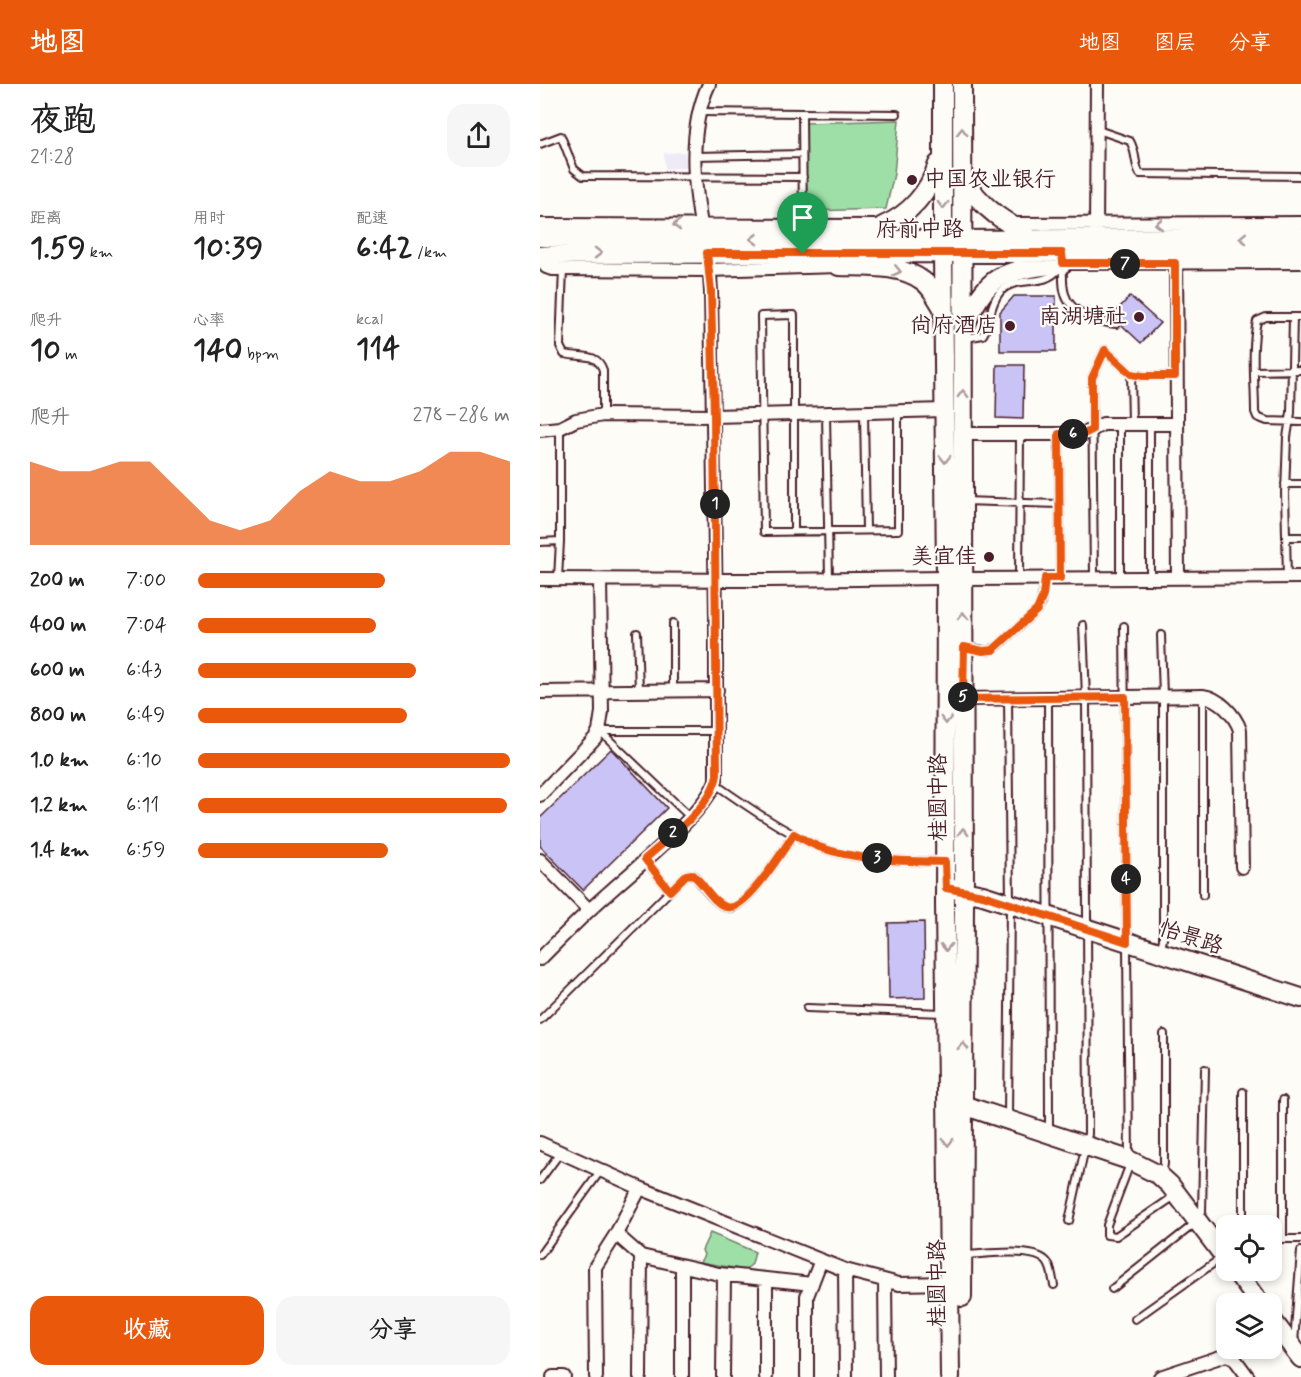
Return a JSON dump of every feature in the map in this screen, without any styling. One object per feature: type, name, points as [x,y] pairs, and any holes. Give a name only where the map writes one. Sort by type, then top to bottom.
[{"type":"main road","points":[[881,233],[914,206],[928,189],[938,164],[943,138],[943,84]]},
{"type":"main road","name":"桂圆中路","points":[[950,1377],[956,1283],[962,1254],[963,1105],[955,890],[945,862],[955,578],[963,501],[962,84]]},
{"type":"main road","name":"桂圆中路","points":[[943,138],[945,410],[955,578],[964,647],[955,890],[946,1014],[956,1283],[963,1377]]},
{"type":"main road","points":[[962,175],[975,196],[985,206],[1030,239]]},
{"type":"main road","name":"府前中路","points":[[540,256],[705,247],[881,233],[943,247]]},
{"type":"main road","name":"府前中路","points":[[540,237],[705,247]]},
{"type":"main road","name":"府前中路","points":[[803,239],[836,260],[943,247],[1063,258],[1103,246],[1301,237]]},
{"type":"main road","name":"府前中路","points":[[962,247],[1030,239],[1103,246],[1176,258],[1301,252]]},
{"type":"main road","points":[[962,335],[973,306],[984,289],[995,279],[1008,273],[1063,258]]},
{"type":"main road","points":[[836,260],[913,275],[925,282],[943,308]]},
{"type":"main road","name":"怡景路","points":[[955,890],[983,895],[1301,998]]},
{"type":"main road","points":[[963,1105],[1129,1160],[1161,1176],[1216,1242]]},
{"type":"main road","points":[[1282,1333],[1297,1352]]},
{"type":"street","points":[[540,959],[589,910],[690,818],[715,784],[717,775],[714,416],[705,247],[695,178],[700,112],[709,84]]},
{"type":"street","points":[[1097,84],[1103,246]]},
{"type":"street","points":[[1011,224],[1103,246],[1301,222]]},
{"type":"street","points":[[540,225],[705,247],[836,260]]},
{"type":"street","points":[[540,256],[546,267],[563,269],[705,247]]},
{"type":"street","points":[[1178,577],[1176,258],[1301,262]]},
{"type":"street","points":[[540,430],[560,428],[576,420],[603,415],[714,416],[945,410]]},
{"type":"street","points":[[964,434],[1084,434],[1103,424],[1176,423]]},
{"type":"street","points":[[540,579],[1301,577]]},
{"type":"street","points":[[540,795],[595,738],[599,731],[602,691],[600,580]]},
{"type":"street","points":[[540,692],[717,690]]},
{"type":"street","points":[[963,699],[1203,696],[1211,698],[1234,718],[1240,730],[1242,867]]},
{"type":"street","points":[[540,860],[589,910]]},
{"type":"street","points":[[540,1143],[640,1188],[845,1270],[899,1284],[956,1283]]},
{"type":"street","points":[[596,1377],[595,1267],[616,1234],[640,1188]]},
{"type":"street","points":[[616,1234],[641,1256],[724,1275],[812,1284]]},
{"type":"street","points":[[640,1377],[641,1256]]},
{"type":"street","points":[[807,1377],[807,1296],[821,1260]]},
{"type":"street","points":[[682,1266],[682,1377]]},
{"type":"street","points":[[845,1270],[846,1377]]},
{"type":"street","points":[[723,1377],[724,1275]]},
{"type":"street","points":[[766,1280],[766,1377]]},
{"type":"street","points":[[885,1281],[886,1377]]},
{"type":"street","points":[[1160,1377],[1226,1355],[1234,1358],[1248,1377]]},
{"type":"street","points":[[553,1377],[564,1377]]},
{"type":"lane","points":[[700,112],[897,114]]},
{"type":"lane","points":[[802,113],[803,239]]},
{"type":"lane","points":[[1098,130],[1130,141],[1135,150],[1137,170],[1140,174],[1301,176]]},
{"type":"lane","points":[[540,144],[561,136],[574,169],[583,176],[802,177]]},
{"type":"lane","points":[[695,156],[802,154]]},
{"type":"lane","points":[[1063,258],[1066,298],[1083,314],[1102,323],[1116,324]]},
{"type":"lane","points":[[563,269],[560,346],[564,354],[593,357],[601,363],[603,415]]},
{"type":"lane","points":[[794,531],[794,315],[761,316],[764,532],[898,530],[898,411]]},
{"type":"lane","points":[[1301,317],[1266,317],[1257,321],[1255,331],[1255,412],[1257,417],[1267,421],[1301,422]]},
{"type":"lane","points":[[1287,576],[1285,484],[1290,421],[1293,317]]},
{"type":"lane","points":[[1094,578],[1092,378],[1105,350],[1131,374],[1175,376]]},
{"type":"lane","points":[[1255,371],[1301,370]]},
{"type":"lane","points":[[1120,578],[1126,423],[1131,374]]},
{"type":"lane","points":[[864,412],[866,530]]},
{"type":"lane","points":[[826,413],[829,578]]},
{"type":"lane","points":[[1150,424],[1150,578]]},
{"type":"lane","points":[[558,579],[560,428]]},
{"type":"lane","points":[[1019,578],[1020,434]]},
{"type":"lane","points":[[1059,434],[1060,578]]},
{"type":"lane","points":[[1285,484],[1301,484]]},
{"type":"lane","points":[[963,501],[1059,504]]},
{"type":"lane","points":[[1287,537],[1301,537]]},
{"type":"lane","points":[[540,542],[560,541]]},
{"type":"lane","points":[[964,647],[988,651],[998,646],[1037,610],[1043,596],[1045,578]]},
{"type":"lane","points":[[673,623],[673,690]]},
{"type":"lane","points":[[1069,1221],[1087,1146],[1086,697],[1083,625]]},
{"type":"lane","points":[[1124,626],[1129,1160],[1128,1169],[1107,1225],[1107,1235],[1116,1236],[1177,1194]]},
{"type":"lane","points":[[637,633],[639,690]]},
{"type":"lane","points":[[1159,953],[1163,939],[1161,635]]},
{"type":"lane","points":[[1203,696],[1203,895]]},
{"type":"lane","points":[[1008,698],[1010,905],[1008,1120]]},
{"type":"lane","points":[[1048,698],[1049,1133]]},
{"type":"lane","points":[[599,731],[717,731]]},
{"type":"lane","points":[[599,731],[690,818]]},
{"type":"lane","points":[[715,784],[760,815],[818,847],[840,853],[904,861],[945,862]]},
{"type":"lane","points":[[540,1020],[686,875],[692,874],[716,900],[725,907],[732,908],[743,902],[794,834]]},
{"type":"lane","points":[[645,859],[670,891]]},
{"type":"lane","points":[[807,1008],[946,1014]]},
{"type":"lane","points":[[1161,1176],[1164,1164],[1164,1034]]},
{"type":"lane","points":[[1112,1288],[1198,1221],[1202,1212],[1205,1069]]},
{"type":"lane","points":[[1242,1092],[1244,1215]]},
{"type":"lane","points":[[1283,1100],[1283,1239],[1301,1239]]},
{"type":"lane","points":[[540,1180],[561,1152]]},
{"type":"lane","points":[[540,1255],[601,1170]]},
{"type":"lane","points":[[1297,1352],[1295,1341],[1301,1251]]},
{"type":"lane","points":[[962,1254],[1007,1252],[1040,1256],[1051,1268],[1054,1285]]},
{"type":"lane","points":[[1135,1319],[1216,1258]]},
{"type":"shaded area","points":[[685,152],[686,167],[665,169],[664,153]]},
{"type":"green space","points":[[899,120],[894,174],[886,209],[806,211],[806,123]]},
{"type":"green space","points":[[710,1233],[755,1252],[752,1264],[745,1270],[700,1262],[704,1255],[702,1250]]},
{"type":"building","points":[[1014,296],[1056,296],[1056,351],[1000,351],[1000,312]]},
{"type":"building","points":[[1130,296],[1160,323],[1141,343],[1112,316]]},
{"type":"building","points":[[997,365],[1024,365],[1023,419],[996,418]]},
{"type":"building","points":[[611,749],[667,808],[583,890],[540,846],[540,818]]},
{"type":"building","points":[[924,922],[925,998],[889,999],[888,923]]},
{"type":"place","name":"中国农业银行","points":[[912,180]]},
{"type":"place","name":"南湖塘社","points":[[1139,317]]},
{"type":"place","name":"尚府酒店","points":[[1010,326]]},
{"type":"place","name":"美宜佳","points":[[989,557]]},
{"type":"route","points":[[707,253],[803,254],[1062,253],[1063,263],[1175,263],[1175,376],[1131,374],[1105,350],[1092,378],[1092,430],[1084,434],[1059,434],[1060,578],[1045,578],[1043,596],[1037,610],[993,650],[983,651],[964,647],[963,699],[1125,697],[1127,942],[983,895],[946,888],[945,862],[904,861],[840,853],[818,847],[794,834],[766,875],[743,902],[732,908],[725,907],[716,900],[692,874],[686,875],[670,891],[645,859],[696,813],[711,792],[717,775],[714,416],[711,291],[707,253]]}]
